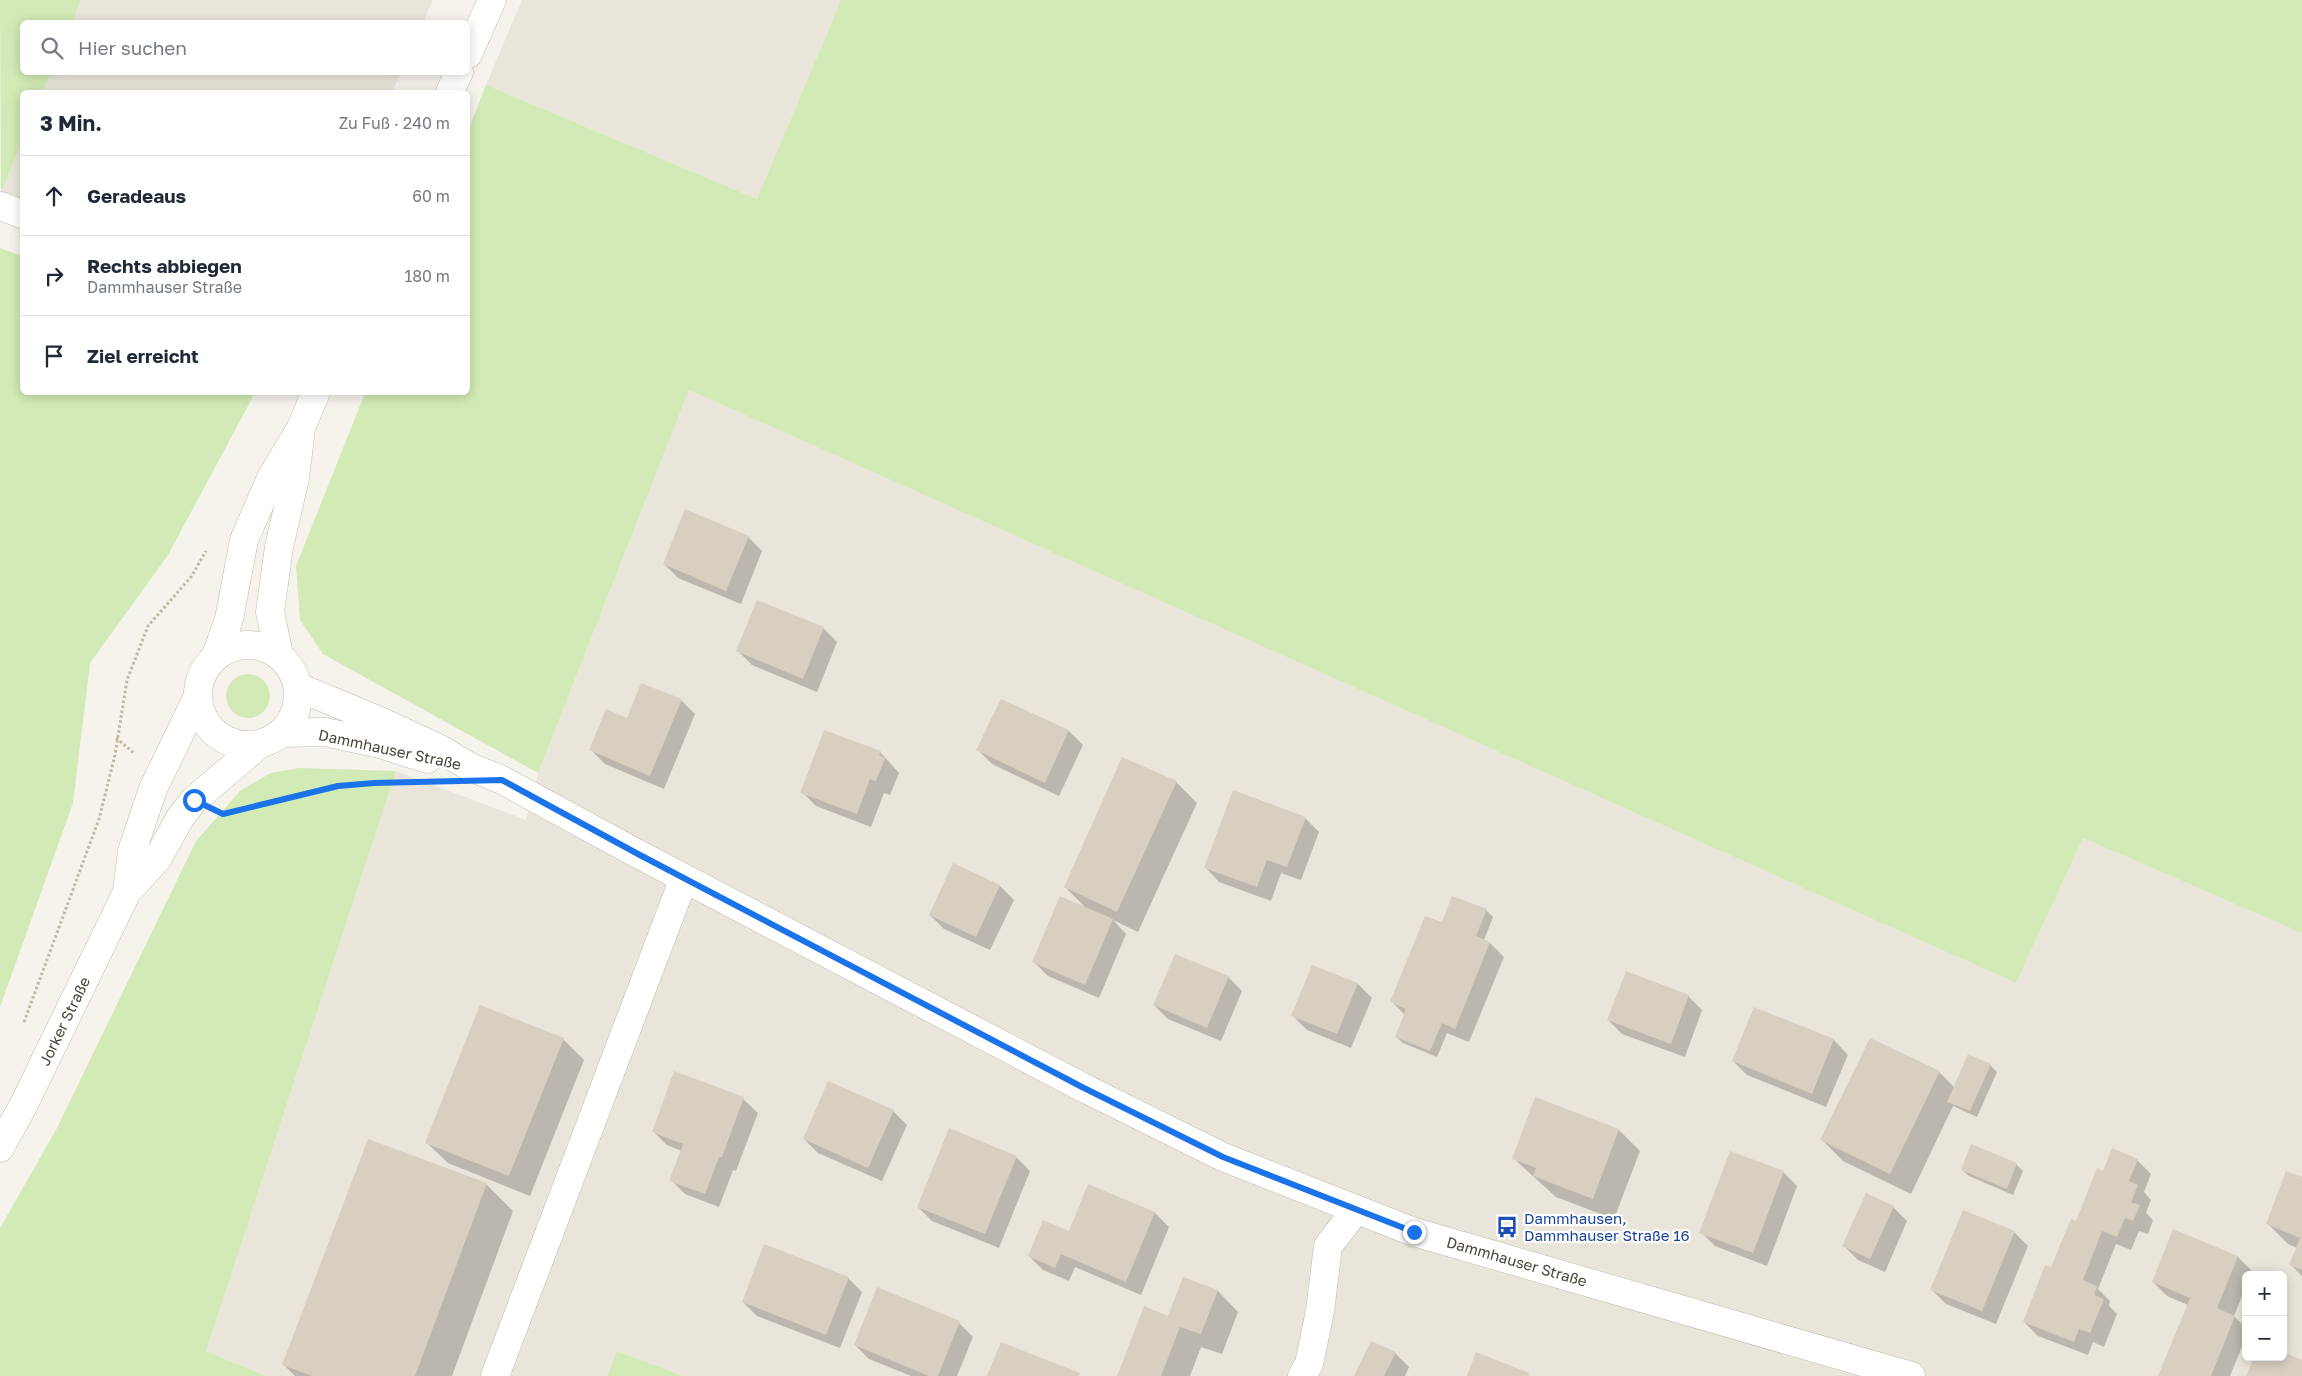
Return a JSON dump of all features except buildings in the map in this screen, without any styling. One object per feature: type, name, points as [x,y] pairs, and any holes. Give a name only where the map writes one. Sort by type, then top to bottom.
[{"type":"street","points":[[470,50],[492,0]]},
{"type":"street","points":[[451,90],[458,75]]},
{"type":"street","points":[[0,206],[20,213]]},
{"type":"street","points":[[216,656],[233,647],[252,644],[271,650],[290,666],[298,687],[295,712],[271,738],[235,743],[218,735],[202,714],[198,696],[203,674],[216,656],[229,619],[244,540],[271,478],[300,428],[315,395]]},
{"type":"street","points":[[279,655],[270,612],[279,547],[295,478],[300,428]]},
{"type":"street","name":"Dammhauser Straße","points":[[298,687],[382,722],[440,749],[470,767],[502,780],[1082,1087],[1214,1152],[1414,1232],[1893,1373]]},
{"type":"street","name":"Jorker Straße","points":[[127,892],[132,851],[153,789],[198,696]]},
{"type":"street","name":"Dammhauser Straße","points":[[271,738],[325,732],[380,744],[432,760],[470,767]]},
{"type":"street","name":"Jorker Straße","points":[[0,1148],[24,1104],[127,892],[158,858],[180,818],[194,800],[271,738]]},
{"type":"street","points":[[495,1376],[684,878]]},
{"type":"street","points":[[1302,1376],[1309,1364],[1320,1311],[1328,1246],[1356,1210]]},
{"type":"path","points":[[21,1031],[99,819],[115,755],[116,738],[127,680],[148,626],[191,577],[211,542]]},
{"type":"path","points":[[116,738],[161,773]]},
{"type":"path","points":[[194,800],[223,814],[338,786],[393,783]]},
{"type":"shaded area","points":[[81,0],[433,0],[424,20],[73,20]]},
{"type":"shaded area","points":[[522,0],[841,0],[757,199],[486,85]]},
{"type":"shaded area","points":[[50,75],[400,75],[393,90],[44,90]]},
{"type":"shaded area","points":[[20,147],[20,200],[1,193]]},
{"type":"shaded area","points":[[689,390],[2016,983],[2083,838],[2302,933],[2302,1376],[683,1376],[617,1351],[607,1376],[266,1376],[206,1351],[396,771],[526,820],[538,773]]},
{"type":"green space","points":[[0,0],[81,0],[73,20],[20,20],[20,75],[50,75],[44,90],[20,90],[20,147],[1,193]]},
{"type":"green space","points":[[841,0],[2302,0],[2302,933],[2083,838],[2016,983],[689,390],[538,773],[323,654],[300,620],[296,566],[364,395],[470,395],[470,126],[486,85],[757,199]]},
{"type":"green space","points":[[0,248],[20,255],[20,395],[254,395],[168,555],[90,663],[73,803],[0,1007]]},
{"type":"green space","points":[[252,674],[264,680],[269,687],[269,705],[264,712],[257,717],[244,718],[236,715],[229,708],[226,692],[229,684],[236,677]]},
{"type":"green space","points":[[299,768],[396,771],[206,1351],[266,1376],[0,1376],[0,1228],[57,1128],[196,841],[241,790],[271,773]]},
{"type":"green space","points":[[617,1351],[683,1376],[607,1376]]},
{"type":"place","name":"Dammhausen, Dammhauser Straße 16","points":[[1507,1227]]},
{"type":"route","points":[[194,800],[223,814],[338,786],[374,783],[440,783],[502,780],[638,854],[1082,1087],[1223,1157],[1414,1232]]}]
